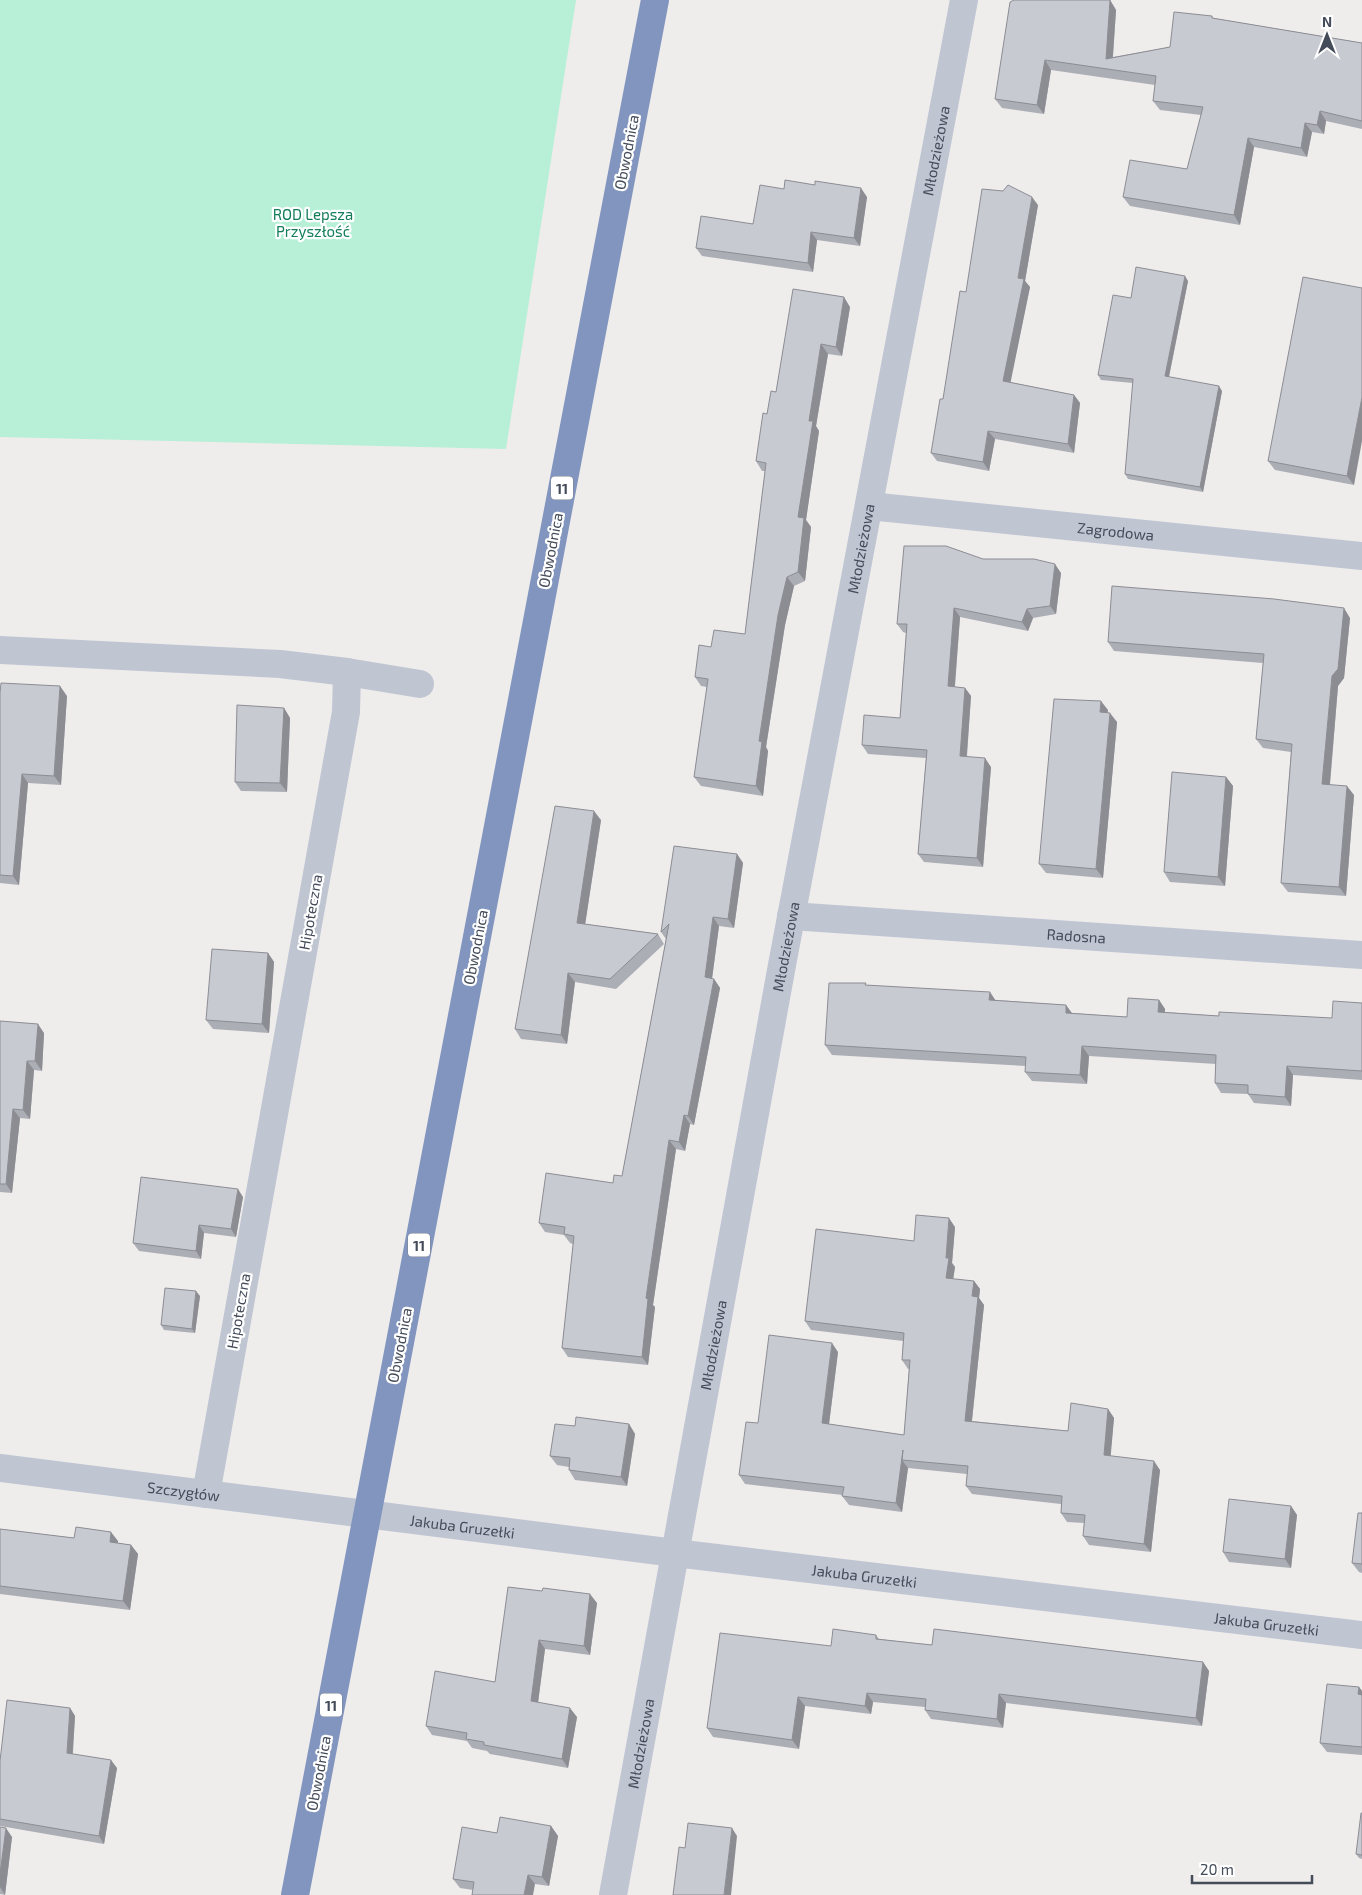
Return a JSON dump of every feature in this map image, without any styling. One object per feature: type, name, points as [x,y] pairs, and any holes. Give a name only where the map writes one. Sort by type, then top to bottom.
[{"type":"highway","name":"Obwodnica","points":[[295,1895],[655,0]]},
{"type":"street","name":"Młodzieżowa","points":[[613,1895],[791,916],[964,0]]},
{"type":"street","name":"Zagrodowa","points":[[869,506],[1362,556]]},
{"type":"street","points":[[0,650],[280,664],[347,672],[420,684]]},
{"type":"street","name":"Hipoteczna","points":[[206,1494],[346,712],[347,672]]},
{"type":"street","name":"Radosna","points":[[791,916],[1362,955]]},
{"type":"street","name":"Szczygłów","points":[[0,1468],[367,1514]]},
{"type":"street","name":"Jakuba Gruzełki","points":[[367,1514],[675,1553],[1362,1635]]},
{"type":"green space","name":"ROD Lepsza Przyszłość","points":[[0,0],[576,0],[506,449],[0,437]]},
{"type":"building","points":[[1014,0],[1110,0],[1106,59],[1170,47],[1174,12],[1212,16],[1212,18],[1362,43],[1362,121],[1320,111],[1317,125],[1305,123],[1301,148],[1248,138],[1234,215],[1123,197],[1130,160],[1187,169],[1203,107],[1153,101],[1156,76],[1045,60],[1037,105],[995,99],[1010,2]]},
{"type":"building","points":[[785,180],[815,185],[815,181],[861,188],[854,238],[811,232],[808,263],[696,248],[701,216],[753,224],[760,185],[784,189]]},
{"type":"building","points":[[1008,185],[1032,197],[1018,278],[1024,279],[1003,381],[1074,395],[1068,444],[988,431],[983,462],[931,453],[940,399],[943,399],[960,291],[966,292],[982,189],[1003,191]]},
{"type":"building","points":[[1136,267],[1185,276],[1165,376],[1219,386],[1200,487],[1125,474],[1133,379],[1098,375],[1113,295],[1131,298]]},
{"type":"building","points":[[1303,277],[1362,288],[1362,397],[1347,476],[1268,461]]},
{"type":"building","points":[[793,289],[844,297],[836,347],[821,344],[809,421],[813,421],[798,517],[804,518],[798,572],[787,577],[778,615],[759,741],[762,742],[756,786],[694,777],[708,679],[695,677],[699,645],[711,647],[714,630],[745,634],[766,463],[756,461],[763,413],[767,414],[771,391],[776,392]]},
{"type":"building","points":[[904,546],[946,546],[983,559],[1034,559],[1055,564],[1050,606],[1027,609],[1022,622],[954,608],[948,686],[965,688],[960,756],[985,758],[977,858],[918,854],[927,750],[862,745],[864,715],[900,718],[907,624],[897,624]]},
{"type":"building","points":[[1112,586],[1274,599],[1344,608],[1338,669],[1332,676],[1322,784],[1347,786],[1339,887],[1281,883],[1292,744],[1256,739],[1264,654],[1108,642]]},
{"type":"building","points":[[1,683],[60,686],[54,776],[22,774],[13,876],[0,875]]},
{"type":"building","points":[[1054,699],[1101,701],[1100,712],[1110,713],[1096,869],[1039,864]]},
{"type":"building","points":[[237,705],[284,708],[280,783],[235,782]]},
{"type":"building","points":[[1172,772],[1226,777],[1218,877],[1164,872]]},
{"type":"building","points":[[555,806],[594,811],[577,923],[658,934],[610,979],[568,973],[561,1035],[515,1029]]},
{"type":"building","points":[[674,846],[737,854],[728,919],[713,917],[705,977],[714,979],[688,1116],[684,1115],[679,1142],[669,1140],[646,1298],[648,1299],[642,1357],[562,1348],[574,1236],[564,1234],[565,1227],[539,1223],[546,1173],[613,1183],[614,1175],[622,1176],[669,924],[661,932]]},
{"type":"building","points":[[212,949],[268,953],[262,1024],[206,1020]]},
{"type":"building","points":[[829,983],[866,983],[865,985],[990,992],[989,1000],[1066,1005],[1066,1013],[1127,1017],[1128,998],[1159,1000],[1158,1012],[1219,1016],[1219,1012],[1332,1018],[1333,1001],[1362,1003],[1362,1071],[1287,1066],[1285,1097],[1248,1094],[1248,1085],[1215,1083],[1216,1055],[1082,1046],[1080,1075],[1025,1072],[1026,1057],[825,1045]]},
{"type":"building","points":[[0,1021],[38,1024],[35,1061],[27,1061],[23,1110],[13,1109],[6,1184],[0,1184]]},
{"type":"building","points":[[141,1177],[238,1189],[231,1229],[199,1225],[196,1251],[133,1243]]},
{"type":"building","points":[[916,1215],[949,1218],[946,1258],[949,1258],[946,1278],[974,1281],[972,1296],[978,1297],[965,1421],[1068,1431],[1071,1403],[1108,1409],[1104,1455],[1154,1461],[1144,1544],[1083,1536],[1085,1515],[1061,1513],[1062,1496],[966,1486],[968,1466],[902,1460],[903,1450],[896,1503],[842,1496],[844,1487],[739,1475],[746,1422],[758,1423],[769,1335],[832,1343],[822,1423],[904,1435],[910,1360],[902,1360],[904,1333],[805,1321],[816,1229],[914,1241]]},
{"type":"building","points":[[165,1288],[196,1291],[192,1329],[161,1325]]},
{"type":"building","points":[[576,1417],[629,1424],[621,1477],[569,1470],[570,1458],[550,1456],[555,1424],[575,1426]]},
{"type":"building","points":[[1229,1499],[1291,1506],[1285,1559],[1223,1552]]},
{"type":"building","points":[[1358,1513],[1362,1513],[1362,1564],[1352,1563]]},
{"type":"building","points":[[76,1527],[111,1532],[110,1542],[131,1545],[123,1601],[0,1586],[0,1529],[74,1538]]},
{"type":"building","points":[[508,1587],[542,1591],[543,1588],[590,1594],[584,1646],[539,1640],[531,1701],[570,1708],[562,1759],[484,1745],[484,1742],[466,1739],[467,1733],[426,1726],[435,1671],[495,1682]]},
{"type":"building","points":[[833,1629],[876,1635],[876,1639],[932,1645],[934,1629],[1203,1662],[1196,1718],[999,1694],[997,1719],[925,1710],[926,1699],[867,1693],[865,1706],[798,1697],[792,1740],[707,1728],[720,1633],[831,1646]]},
{"type":"building","points":[[1327,1684],[1359,1687],[1358,1694],[1362,1695],[1362,1747],[1320,1743]]},
{"type":"building","points":[[7,1700],[70,1708],[67,1753],[111,1760],[99,1836],[0,1819],[0,1761]]},
{"type":"building","points":[[1362,1813],[1362,1855],[1356,1854]]},
{"type":"building","points":[[500,1817],[551,1826],[542,1877],[528,1875],[524,1895],[472,1895],[474,1882],[453,1879],[462,1827],[497,1833]]},
{"type":"building","points":[[688,1823],[732,1828],[724,1895],[673,1895],[679,1847],[685,1848]]},
{"type":"building","points":[[0,1827],[6,1828],[0,1874]]}]
